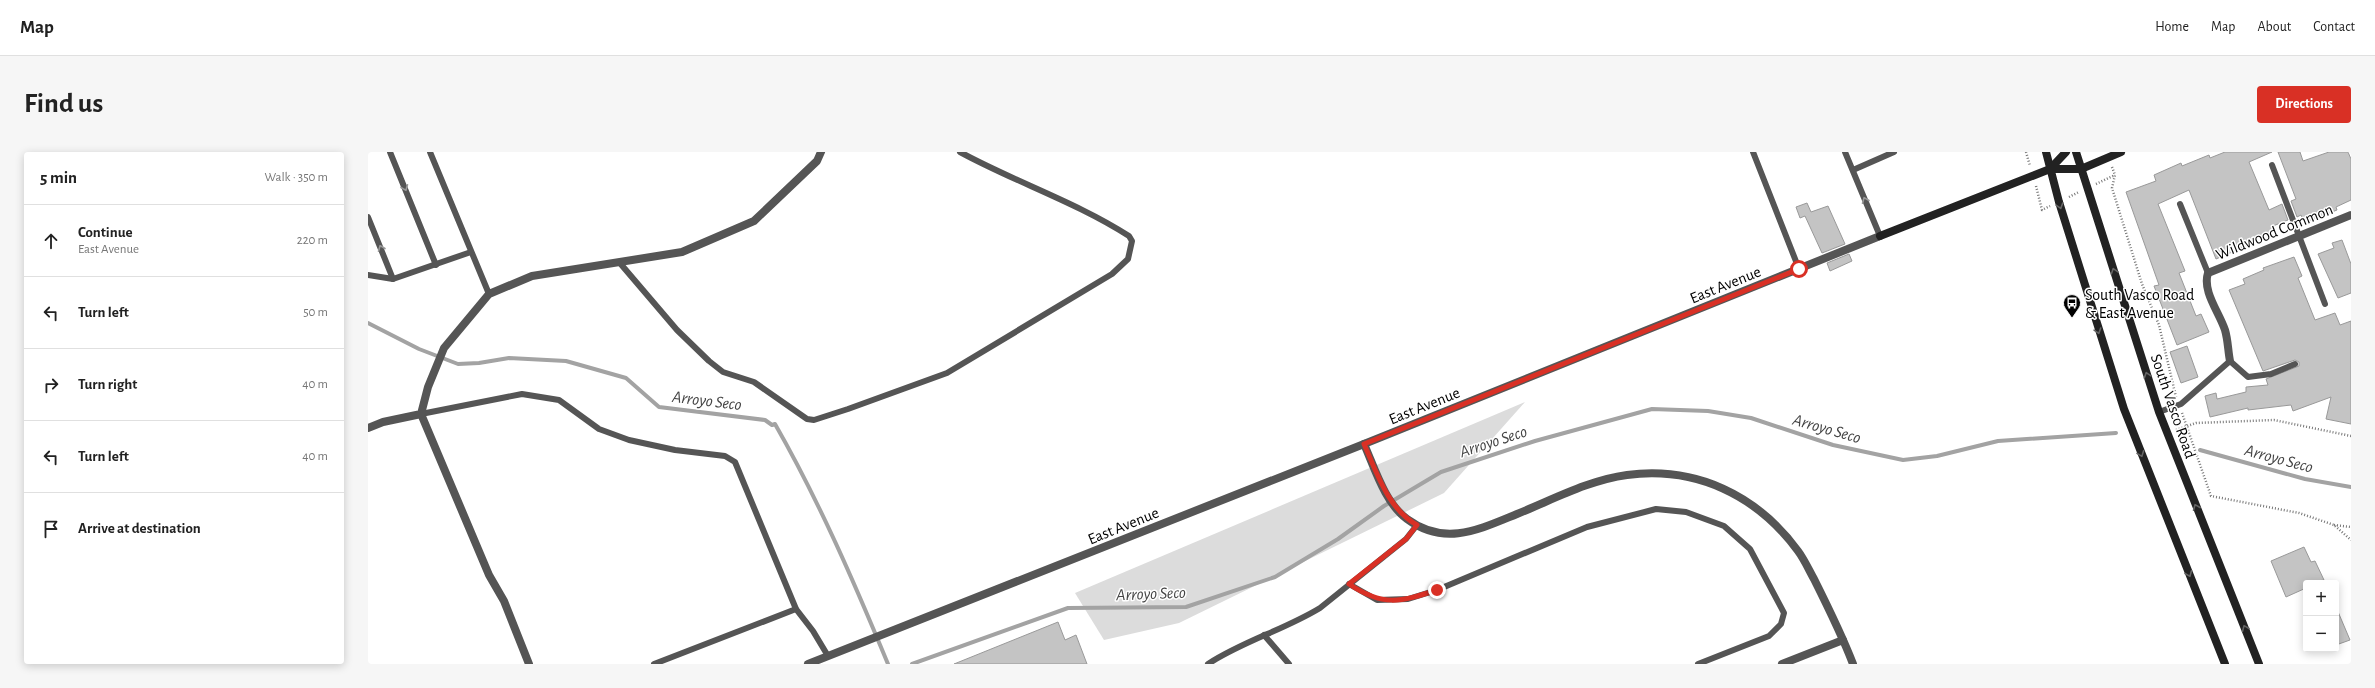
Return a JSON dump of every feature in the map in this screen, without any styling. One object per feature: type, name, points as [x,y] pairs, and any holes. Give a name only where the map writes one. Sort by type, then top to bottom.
[{"type":"main road","points":[[2046,152],[2124,409],[2225,664]]},
{"type":"main road","name":"East Avenue","points":[[2050,169],[2066,152]]},
{"type":"main road","name":"South Vasco Road","points":[[2076,152],[2159,412],[2259,664]]},
{"type":"main road","name":"East Avenue","points":[[1880,236],[2050,169],[2081,168],[2120,152]]},
{"type":"street","points":[[529,664],[504,601],[489,575],[421,414],[428,387],[444,348],[489,294],[532,276],[682,252],[754,221],[817,161],[821,152]]},
{"type":"street","name":"Wildwood Common","points":[[2208,273],[2351,216]]},
{"type":"street","name":"East Avenue","points":[[808,664],[1364,444],[1880,236]]},
{"type":"street","points":[[2208,273],[2206,280],[2208,289],[2225,330],[2230,361]]},
{"type":"street","points":[[368,428],[383,422],[421,414]]},
{"type":"street","points":[[1364,444],[1395,507],[1407,519],[1425,529],[1450,534],[1472,532],[1584,487],[1625,475],[1660,472],[1689,476],[1729,490],[1773,521],[1799,551],[1843,640],[1853,664]]},
{"type":"street","points":[[1782,664],[1843,640]]},
{"type":"lane","points":[[390,152],[436,265]]},
{"type":"lane","points":[[430,152],[489,294]]},
{"type":"lane","points":[[619,262],[677,330],[704,357],[723,372],[754,382],[807,419],[814,420],[947,373],[1112,274],[1128,259],[1132,241],[1121,231],[960,152]]},
{"type":"lane","points":[[1753,152],[1799,269]]},
{"type":"lane","points":[[1846,152],[1880,236]]},
{"type":"lane","points":[[1853,170],[1894,152]]},
{"type":"lane","points":[[2272,165],[2325,304]]},
{"type":"lane","points":[[2180,204],[2208,273]]},
{"type":"lane","points":[[368,217],[393,279]]},
{"type":"lane","points":[[368,275],[393,279],[471,252]]},
{"type":"lane","points":[[2159,412],[2179,405],[2230,361],[2248,377],[2271,374],[2295,364]]},
{"type":"lane","points":[[421,414],[522,394],[559,400],[599,429],[629,440],[675,450],[725,456],[735,462],[796,609],[828,656]]},
{"type":"lane","points":[[1349,584],[1377,600],[1408,599],[1437,590],[1586,527],[1656,509],[1686,512],[1724,526],[1750,549],[1784,613],[1780,624],[1769,636],[1699,664]]},
{"type":"lane","points":[[1208,664],[1264,635],[1306,617],[1320,608],[1406,539],[1417,525]]},
{"type":"lane","points":[[654,664],[796,609]]},
{"type":"lane","points":[[1264,635],[1289,664]]},
{"type":"path","points":[[2115,175],[2112,188],[2142,284],[2158,325],[2164,355],[2179,405],[2211,496],[2299,513],[2334,525],[2351,527]]},
{"type":"path","points":[[2167,432],[2196,423],[2274,420],[2351,436]]},
{"type":"path","points":[[2334,525],[2351,540]]},
{"type":"shaded area","points":[[1525,402],[1444,493],[1179,623],[1104,640],[1075,593]]},
{"type":"building","points":[[2225,152],[2272,152],[2249,162],[2269,210],[2282,204],[2288,220],[2273,226],[2275,230],[2244,243],[2246,246],[2216,259],[2189,190],[2158,204],[2185,271],[2179,273],[2196,316],[2201,314],[2209,332],[2177,345],[2154,286],[2159,285],[2126,192],[2156,181],[2154,175],[2181,163],[2182,166],[2209,155],[2210,158]]},
{"type":"building","points":[[2278,152],[2300,152],[2303,161],[2329,152],[2348,152],[2351,159],[2351,200],[2336,207],[2337,210],[2304,223],[2301,215],[2297,217],[2291,201],[2296,199]]},
{"type":"building","points":[[1807,203],[1811,212],[1828,206],[1845,244],[1822,253],[1805,216],[1800,218],[1796,207]]},
{"type":"building","points":[[2342,240],[2351,264],[2351,293],[2338,298],[2318,254],[2334,248],[2332,243]]},
{"type":"building","points":[[1849,254],[1852,261],[1830,271],[1827,263]]},
{"type":"building","points":[[2294,257],[2302,276],[2298,278],[2315,320],[2335,313],[2340,325],[2351,321],[2351,424],[2326,419],[2331,397],[2293,411],[2291,405],[2248,410],[2248,408],[2210,417],[2205,396],[2216,393],[2217,399],[2246,392],[2246,387],[2268,385],[2266,379],[2299,366],[2299,362],[2295,360],[2263,371],[2229,290],[2245,284],[2243,279],[2264,270],[2263,268]]},
{"type":"building","points":[[2187,346],[2198,377],[2181,383],[2170,352]]},
{"type":"building","points":[[2304,547],[2311,562],[2315,561],[2324,580],[2303,580],[2303,589],[2286,597],[2271,561]]},
{"type":"building","points":[[2339,614],[2350,640],[2339,644]]},
{"type":"building","points":[[1058,622],[1065,640],[1076,635],[1087,664],[954,664]]},
{"type":"waterway","name":"Arroyo Seco","points":[[368,323],[419,349],[458,364],[479,363],[509,358],[566,361],[626,378],[659,407],[765,420],[772,425],[775,424],[821,512],[888,664]]},
{"type":"waterway","name":"Arroyo Seco","points":[[912,664],[1068,608],[1186,607],[1275,577],[1338,539],[1384,506],[1441,472],[1535,441],[1652,409],[1708,411],[1751,418],[1833,445],[1903,460],[1937,456],[1998,441],[2116,433]]},
{"type":"waterway","name":"Arroyo Seco","points":[[2200,450],[2305,479],[2351,487]]},
{"type":"place","name":"South Vasco Road & East Avenue","points":[[2072,318]]},
{"type":"route","points":[[1437,590],[1408,599],[1377,600],[1349,584],[1406,539],[1417,525],[1407,519],[1395,507],[1381,482],[1364,444],[1799,269]]}]
